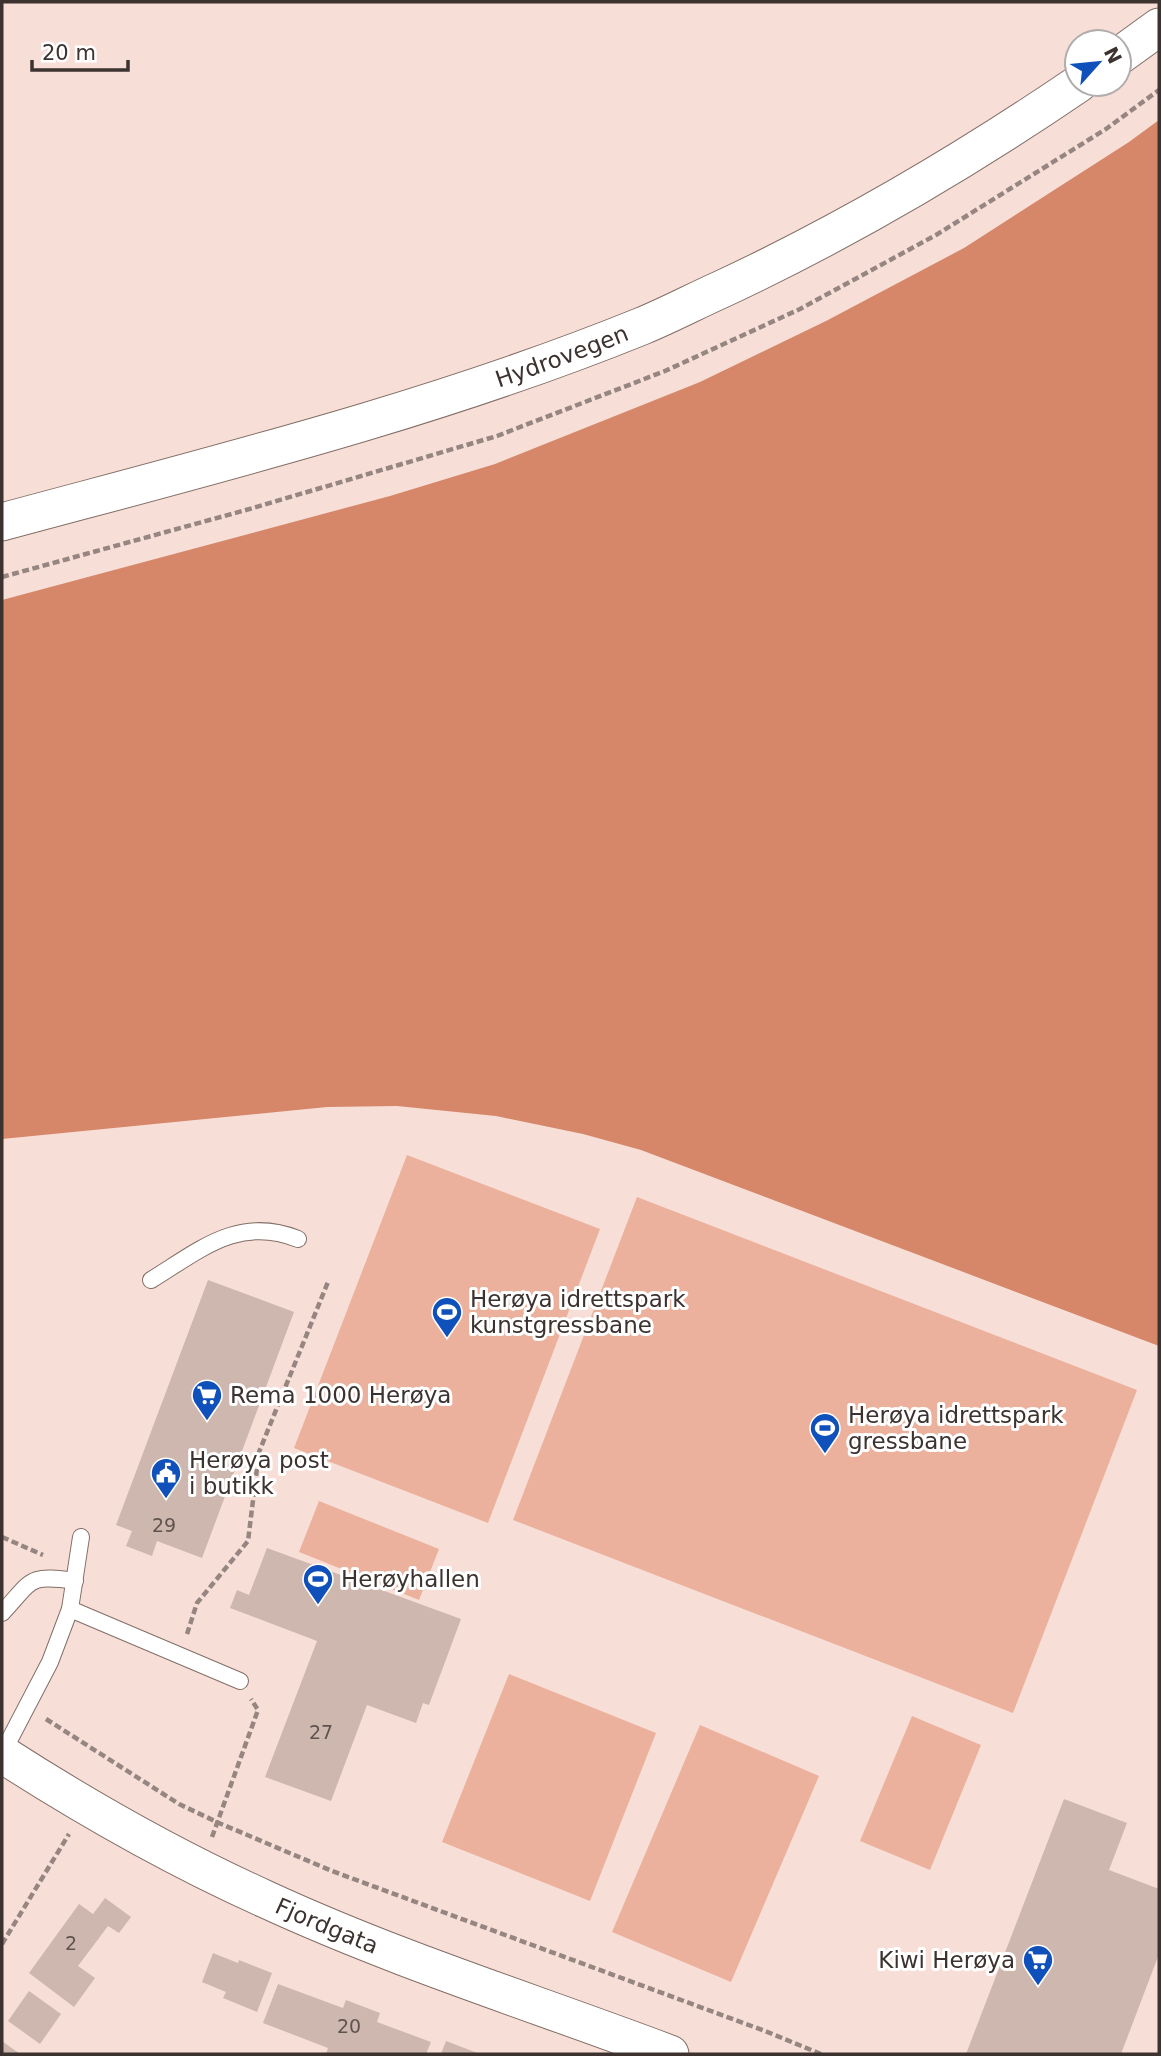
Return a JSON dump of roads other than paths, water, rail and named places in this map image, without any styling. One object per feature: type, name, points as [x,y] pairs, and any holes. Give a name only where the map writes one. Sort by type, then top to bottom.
[{"type":"street","points":[[1133,46],[1159,27]]},
{"type":"street","name":"Hydrovegen","points":[[2,522],[230,460],[478,388],[644,325],[778,263],[897,198],[1063,94]]},
{"type":"street","name":"Fjordgata","points":[[2,1754],[87,1806],[199,1867],[267,1900],[660,2053]]},
{"type":"lane","points":[[151,1280],[204,1248],[250,1230],[279,1231],[298,1239]]},
{"type":"lane","points":[[2,1754],[50,1662],[70,1609],[81,1537]]},
{"type":"lane","points":[[2,1613],[33,1579],[46,1577],[75,1581]]},
{"type":"lane","points":[[70,1609],[240,1681]]},
{"type":"place","name":"Herøya idrettspark kunstgressbane","points":[[447,1339]]},
{"type":"place","name":"Rema 1000 Herøya","points":[[207,1422]]},
{"type":"place","name":"Herøya idrettspark gressbane","points":[[825,1455]]},
{"type":"place","name":"Herøya post i butikk","points":[[166,1500]]},
{"type":"place","name":"Herøyhallen","points":[[318,1606]]},
{"type":"place","name":"Kiwi Herøya","points":[[1038,1987]]}]
